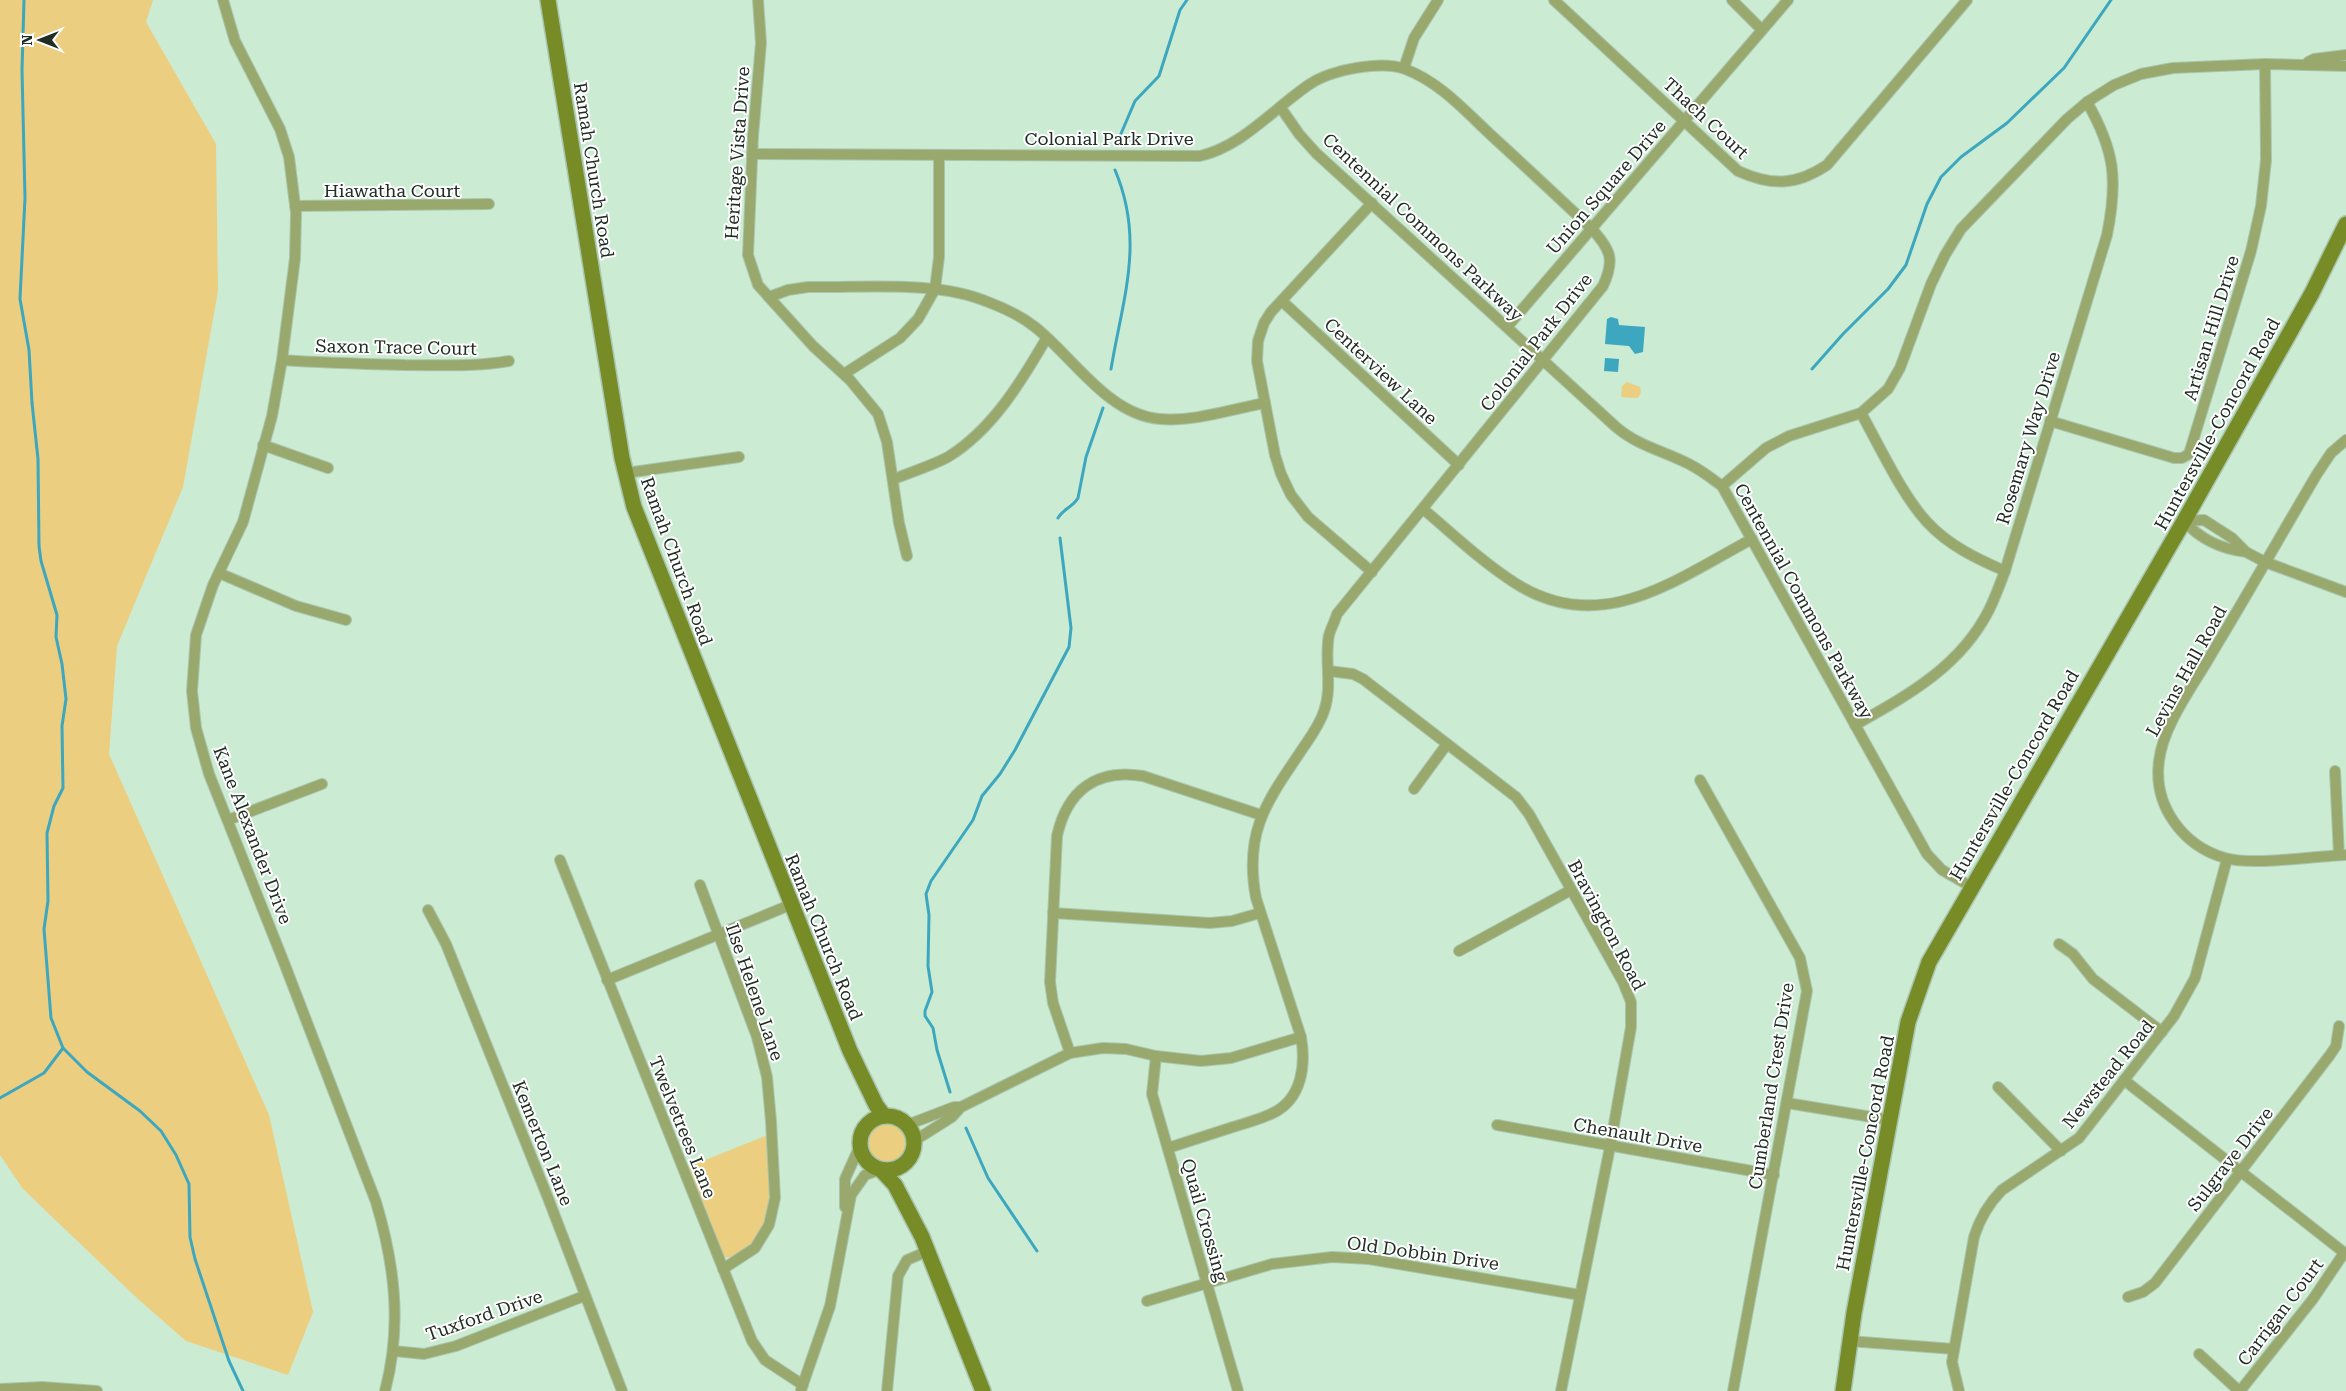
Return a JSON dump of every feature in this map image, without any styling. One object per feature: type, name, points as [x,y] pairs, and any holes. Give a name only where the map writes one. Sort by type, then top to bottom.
[{"type":"main road","name":"Ramah Church Road","points":[[548,0],[626,473],[634,507],[790,905],[850,1051],[876,1105],[884,1116]]},
{"type":"main road","name":"Huntersville-Concord Road","points":[[1843,1391],[1849,1341],[1890,1120],[1914,1000],[1928,962],[1970,886],[2184,521],[2312,293],[2346,224]]},
{"type":"main road","name":"Ramah Church Road","points":[[850,1051],[866,1109],[867,1124],[860,1139],[860,1148]]},
{"type":"main road","points":[[867,1124],[884,1116],[896,1117],[907,1125],[914,1141],[911,1156],[904,1166],[892,1171],[881,1170]]},
{"type":"main road","points":[[860,1148],[867,1163],[881,1170],[895,1185],[925,1244]]},
{"type":"main road","points":[[904,1166],[904,1179],[925,1244],[983,1391]]},
{"type":"street","name":"Kane Alexander Drive","points":[[223,0],[235,41],[280,129],[289,157],[295,206],[295,258],[282,360],[272,416],[243,522],[219,573],[197,629],[192,658],[192,691],[203,755],[376,1202],[386,1235],[394,1279],[396,1318],[394,1351],[385,1391]]},
{"type":"street","name":"Heritage Vista Drive","points":[[758,0],[761,42],[752,154],[748,256],[758,285],[813,346],[844,374],[878,414],[887,442],[894,479],[899,523],[907,556]]},
{"type":"street","points":[[1404,68],[1414,38],[1438,0]]},
{"type":"street","name":"Thach Court","points":[[1554,0],[1738,171],[1758,180],[1777,182],[1796,180],[1813,175],[1827,165],[1967,0]]},
{"type":"street","points":[[1732,0],[1762,30]]},
{"type":"street","name":"Union Square Drive","points":[[1506,327],[1788,0]]},
{"type":"street","points":[[2303,65],[2314,59],[2346,55]]},
{"type":"street","points":[[1722,486],[1766,448],[1789,436],[1861,414],[1888,388],[1900,368],[1931,284],[1945,255],[1961,229],[2068,119],[2087,102],[2114,85],[2142,74],[2173,68],[2266,64],[2346,66]]},
{"type":"street","name":"Artisan Hill Drive","points":[[2050,422],[2174,458],[2182,458],[2189,454],[2251,251],[2261,206],[2266,160],[2266,64]]},
{"type":"street","name":"Colonial Park Drive","points":[[752,154],[939,155],[1075,153],[1200,156],[1214,153],[1229,144],[1281,108],[1310,84],[1330,73],[1375,66],[1404,68],[1443,90],[1592,229],[1606,245],[1611,261],[1610,272],[1603,286],[1337,614],[1329,636],[1328,695],[1320,720],[1261,814],[1254,840],[1253,884],[1260,912],[1301,1037],[1304,1054],[1299,1086],[1290,1100],[1275,1113],[1168,1148]]},
{"type":"street","name":"Rosemary Way Drive","points":[[1855,725],[1914,692],[1945,668],[1967,644],[1989,611],[2005,571],[2107,235],[2114,202],[2109,148],[2101,126],[2087,102]]},
{"type":"street","name":"Centennial Commons Parkway","points":[[1281,108],[1299,134],[1316,153],[1628,437],[1650,449],[1688,463],[1722,486],[1927,854],[1942,870],[1970,886]]},
{"type":"street","points":[[844,374],[900,338],[918,319],[936,288],[939,257],[939,155]]},
{"type":"street","points":[[1372,203],[1264,323],[1258,341],[1257,361],[1275,455],[1291,495],[1308,517],[1372,572]]},
{"type":"street","name":"Hiawatha Court","points":[[295,206],[489,204]]},
{"type":"street","points":[[769,298],[788,290],[808,287],[936,288],[987,301],[1014,313],[1035,327],[1128,412],[1161,420],[1265,403]]},
{"type":"street","name":"Centerview Lane","points":[[1282,301],[1459,465]]},
{"type":"street","points":[[894,479],[948,457],[989,423],[1025,375],[1046,339]]},
{"type":"street","name":"Saxon Trace Court","points":[[282,360],[322,363],[462,366],[487,365],[509,361]]},
{"type":"street","points":[[1861,414],[1908,496],[1927,522],[1974,558],[2005,571]]},
{"type":"street","name":"Levins Hall Road","points":[[2342,855],[2256,860],[2227,859],[2194,844],[2175,826],[2164,804],[2158,771],[2159,760],[2168,731],[2326,460],[2346,440]]},
{"type":"street","points":[[263,445],[328,468]]},
{"type":"street","points":[[626,473],[739,457]]},
{"type":"street","points":[[1423,509],[1515,583],[1536,595],[1566,604],[1595,606],[1622,603],[1645,595],[1752,539]]},
{"type":"street","points":[[2184,521],[2204,520],[2232,538],[2246,552],[2265,562],[2346,592]]},
{"type":"street","points":[[2184,521],[2196,534],[2227,550],[2246,552]]},
{"type":"street","points":[[219,573],[296,606],[346,620]]},
{"type":"street","name":"Bravington Road","points":[[1329,671],[1353,674],[1363,679],[1516,797],[1529,814],[1623,982],[1631,1002],[1631,1027],[1610,1147],[1560,1391]]},
{"type":"street","points":[[1414,789],[1447,744]]},
{"type":"street","points":[[2335,771],[2342,855]]},
{"type":"street","points":[[1070,1052],[1053,1003],[1050,982],[1057,836],[1062,816],[1071,800],[1096,780],[1127,773],[1143,776],[1261,814]]},
{"type":"street","name":"Cumberland Crest Drive","points":[[1700,780],[1800,958],[1804,969],[1807,991],[1733,1391]]},
{"type":"street","points":[[228,820],[322,784]]},
{"type":"street","name":"Newstead Road","points":[[1959,1391],[1952,1369],[1954,1349],[1974,1237],[1986,1208],[2002,1190],[2060,1151],[2086,1130],[2181,1006],[2195,978],[2227,859]]},
{"type":"street","name":"Twelvetrees Lane","points":[[560,860],[722,1269],[757,1350],[773,1366],[802,1388]]},
{"type":"street","name":"Ilse Helene Lane","points":[[700,885],[749,1014],[767,1077],[771,1113],[775,1198],[769,1226],[763,1238],[745,1257],[722,1269]]},
{"type":"street","points":[[1459,951],[1571,890]]},
{"type":"street","points":[[607,980],[790,905]]},
{"type":"street","name":"Kemerton Lane","points":[[428,910],[457,971],[548,1198],[622,1391]]},
{"type":"street","points":[[1053,914],[1210,923],[1232,921],[1260,912]]},
{"type":"street","points":[[2059,944],[2073,954],[2093,979],[2162,1032]]},
{"type":"street","name":"Sulgrave Drive","points":[[2128,1297],[2144,1292],[2155,1283],[2330,1055],[2336,1046],[2339,1026]]},
{"type":"street","points":[[914,1141],[952,1117],[961,1107],[1070,1052],[1103,1048],[1126,1049],[1156,1056],[1200,1062],[1231,1058],[1301,1037]]},
{"type":"street","name":"Quail Crossing","points":[[1156,1056],[1152,1094],[1238,1391]]},
{"type":"street","points":[[2124,1080],[2345,1253]]},
{"type":"street","points":[[1998,1087],[2060,1151]]},
{"type":"street","points":[[1787,1103],[1890,1120]]},
{"type":"street","points":[[907,1125],[954,1107],[961,1107]]},
{"type":"street","name":"Chenault Drive","points":[[1497,1125],[1774,1176]]},
{"type":"street","points":[[802,1388],[830,1306],[841,1257],[845,1220],[845,1179],[860,1148]]},
{"type":"street","points":[[845,1220],[851,1195],[857,1184],[865,1175],[881,1170]]},
{"type":"street","points":[[887,1391],[898,1276],[907,1260],[925,1244]]},
{"type":"street","name":"Carrigan Court","points":[[2239,1391],[2313,1299],[2345,1253]]},
{"type":"street","name":"Old Dobbin Drive","points":[[1147,1301],[1272,1264],[1332,1257],[1369,1259],[1580,1295]]},
{"type":"street","name":"Tuxford Drive","points":[[394,1351],[424,1354],[456,1346],[584,1296]]},
{"type":"street","points":[[1849,1341],[1954,1349]]},
{"type":"street","points":[[2199,1354],[2239,1391]]},
{"type":"street","points":[[0,1389],[42,1387],[97,1391]]},
{"type":"shaded area","points":[[0,0],[153,0],[146,22],[216,144],[218,291],[183,487],[117,646],[109,754],[269,1115],[313,1312],[288,1375],[186,1341],[138,1299],[23,1189],[0,1155]]},
{"type":"shaded area","points":[[1627,382],[1640,387],[1641,392],[1638,398],[1621,397],[1622,386]]},
{"type":"shaded area","points":[[882,1116],[892,1116],[902,1120],[910,1128],[914,1143],[910,1158],[902,1166],[892,1170],[882,1170],[872,1166],[864,1158],[860,1148],[860,1138],[864,1128],[872,1120]]},
{"type":"shaded area","points":[[768,1135],[771,1191],[767,1219],[762,1232],[752,1245],[735,1258],[723,1257],[688,1167]]},
{"type":"water","points":[[1611,317],[1618,319],[1619,325],[1645,327],[1643,352],[1635,354],[1629,346],[1605,344],[1607,319]]},
{"type":"water","points":[[1605,358],[1619,359],[1618,372],[1604,371]]},
{"type":"waterway","points":[[24,0],[22,70],[25,198],[20,299],[29,350],[38,459],[39,546],[41,561],[57,615],[56,637],[62,664],[66,699],[62,726],[63,788],[54,806],[47,833],[48,901],[44,929],[51,1018],[63,1048],[87,1072],[140,1111],[161,1131],[176,1155],[189,1184],[190,1237],[195,1259],[229,1361],[243,1391]]},
{"type":"waterway","points":[[1117,143],[1135,101],[1159,76],[1180,10],[1187,0]]},
{"type":"waterway","points":[[1812,369],[1843,334],[1888,289],[1906,265],[1927,204],[1941,177],[1961,157],[2007,123],[2064,68],[2111,0]]},
{"type":"waterway","points":[[1111,369],[1129,269],[1130,245],[1129,221],[1124,196],[1115,170]]},
{"type":"waterway","points":[[1058,518],[1078,498],[1086,457],[1103,408]]},
{"type":"waterway","points":[[950,1092],[937,1050],[933,1028],[925,1016],[932,992],[928,966],[929,915],[926,894],[931,881],[973,820],[982,796],[1000,774],[1015,750],[1069,647],[1071,628],[1060,538]]},
{"type":"waterway","points":[[0,1098],[44,1073],[63,1048]]},
{"type":"waterway","points":[[966,1128],[988,1178],[1037,1251]]}]
